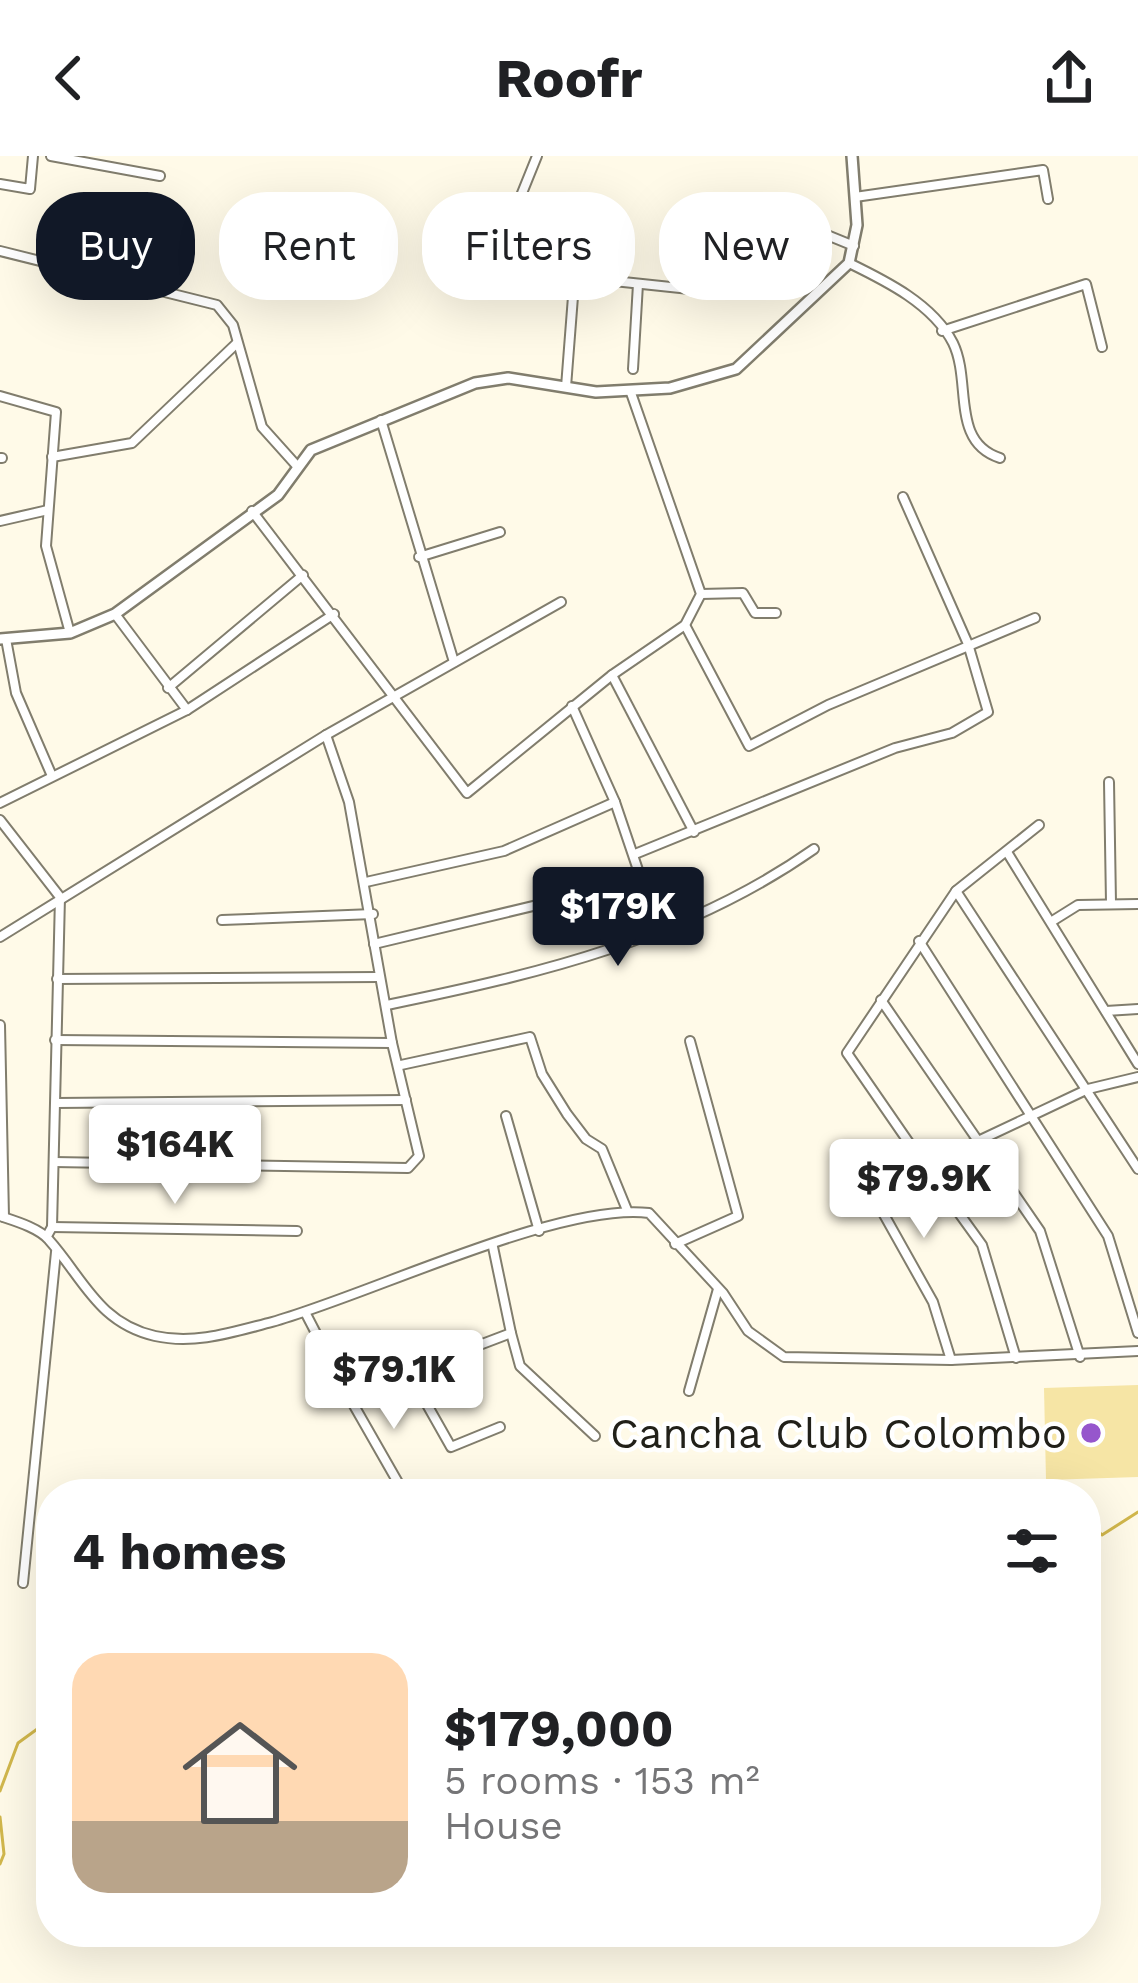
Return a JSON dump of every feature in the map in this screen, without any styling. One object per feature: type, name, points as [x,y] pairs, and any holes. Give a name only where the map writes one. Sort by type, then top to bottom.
[{"type":"street","points":[[0,184],[30,189],[33,156]]},
{"type":"street","points":[[51,156],[160,176]]},
{"type":"street","points":[[522,192],[537,156]]},
{"type":"street","points":[[52,776],[16,693],[3,639],[70,633],[115,614],[278,495],[310,450],[492,379],[630,390],[670,388],[736,369],[849,263],[854,246],[853,156]]},
{"type":"street","points":[[855,196],[1043,170],[1048,199]]},
{"type":"street","points":[[832,237],[854,246]]},
{"type":"street","points":[[0,251],[202,298],[226,312],[262,427],[297,466]]},
{"type":"street","points":[[849,263],[918,303],[952,342],[962,376],[968,432],[983,453],[1000,458]]},
{"type":"street","points":[[635,284],[659,286]]},
{"type":"street","points":[[633,369],[638,284]]},
{"type":"street","points":[[942,331],[1086,284],[1102,347]]},
{"type":"street","points":[[566,387],[573,300]]},
{"type":"street","points":[[52,457],[132,443],[237,344]]},
{"type":"street","points":[[252,512],[467,793],[612,674],[685,625],[700,594],[630,390]]},
{"type":"street","points":[[0,396],[56,412],[50,575],[70,633]]},
{"type":"street","points":[[381,420],[454,662]]},
{"type":"street","points":[[635,854],[895,748],[952,733],[988,712],[968,644],[903,497]]},
{"type":"street","points":[[0,521],[49,510]]},
{"type":"street","points":[[419,556],[500,532]]},
{"type":"street","points":[[168,688],[303,575]]},
{"type":"street","points":[[700,594],[742,593],[755,613],[776,613]]},
{"type":"street","points":[[0,937],[326,735],[561,602]]},
{"type":"street","points":[[115,614],[188,710]]},
{"type":"street","points":[[0,803],[188,710],[334,614]]},
{"type":"street","points":[[685,625],[749,746],[828,705],[1035,618]]},
{"type":"street","points":[[612,674],[694,832]]},
{"type":"street","points":[[572,706],[588,732],[615,802],[659,932]]},
{"type":"street","points":[[54,1162],[408,1168],[419,1156],[379,977],[366,882],[339,762],[326,735]]},
{"type":"street","points":[[1109,782],[1111,903]]},
{"type":"street","points":[[366,882],[504,851],[615,802]]},
{"type":"street","points":[[0,820],[60,897],[50,1232],[56,1250],[98,1305],[155,1336],[215,1337],[305,1312],[539,1231],[628,1211],[649,1214],[718,1288],[748,1331],[784,1357],[951,1360],[1138,1352]]},
{"type":"street","points":[[1016,1358],[982,1245],[847,1053],[956,891],[1039,825]]},
{"type":"street","points":[[387,1005],[536,975],[659,932],[729,903],[814,849]]},
{"type":"street","points":[[1007,852],[1054,920],[1138,1064]]},
{"type":"street","points":[[374,944],[642,880]]},
{"type":"street","points":[[956,891],[1138,1169]]},
{"type":"street","points":[[1054,920],[1078,905],[1138,904]]},
{"type":"street","points":[[222,920],[373,914]]},
{"type":"street","points":[[920,941],[1108,1236],[1138,1333]]},
{"type":"street","points":[[57,979],[379,977]]},
{"type":"street","points":[[881,1000],[1040,1231],[1080,1357]]},
{"type":"street","points":[[1106,1011],[1138,1009]]},
{"type":"street","points":[[0,1024],[2,1217],[50,1232],[297,1231]]},
{"type":"street","points":[[400,1066],[530,1037],[542,1074],[567,1114],[586,1139],[602,1149],[628,1211]]},
{"type":"street","points":[[56,1040],[392,1043]]},
{"type":"street","points":[[675,1244],[737,1216],[690,1041]]},
{"type":"street","points":[[925,1166],[1036,1119],[1088,1089],[1138,1077]]},
{"type":"street","points":[[56,1103],[406,1100]]},
{"type":"street","points":[[506,1116],[539,1231]]},
{"type":"street","points":[[845,1145],[933,1302],[951,1360]]},
{"type":"street","points":[[493,1246],[520,1366],[595,1436]]},
{"type":"street","points":[[23,1583],[56,1250]]},
{"type":"street","points":[[689,1391],[718,1288]]},
{"type":"street","points":[[305,1312],[396,1479]]},
{"type":"street","points":[[348,1395],[511,1333]]},
{"type":"street","points":[[408,1371],[451,1447],[500,1427]]},
{"type":"shaded area","name":"Cancha Club Colombo","points":[[1138,1385],[1138,1477],[1046,1479],[1044,1388]]},
{"type":"waterway","points":[[1101,1534],[1138,1512]]},
{"type":"waterway","points":[[0,1791],[18,1743],[36,1730]]},
{"type":"waterway","points":[[0,1817],[4,1854],[0,1864]]},
{"type":"place","name":"Cancha Club Colombo","points":[[1091,1433]]}]
